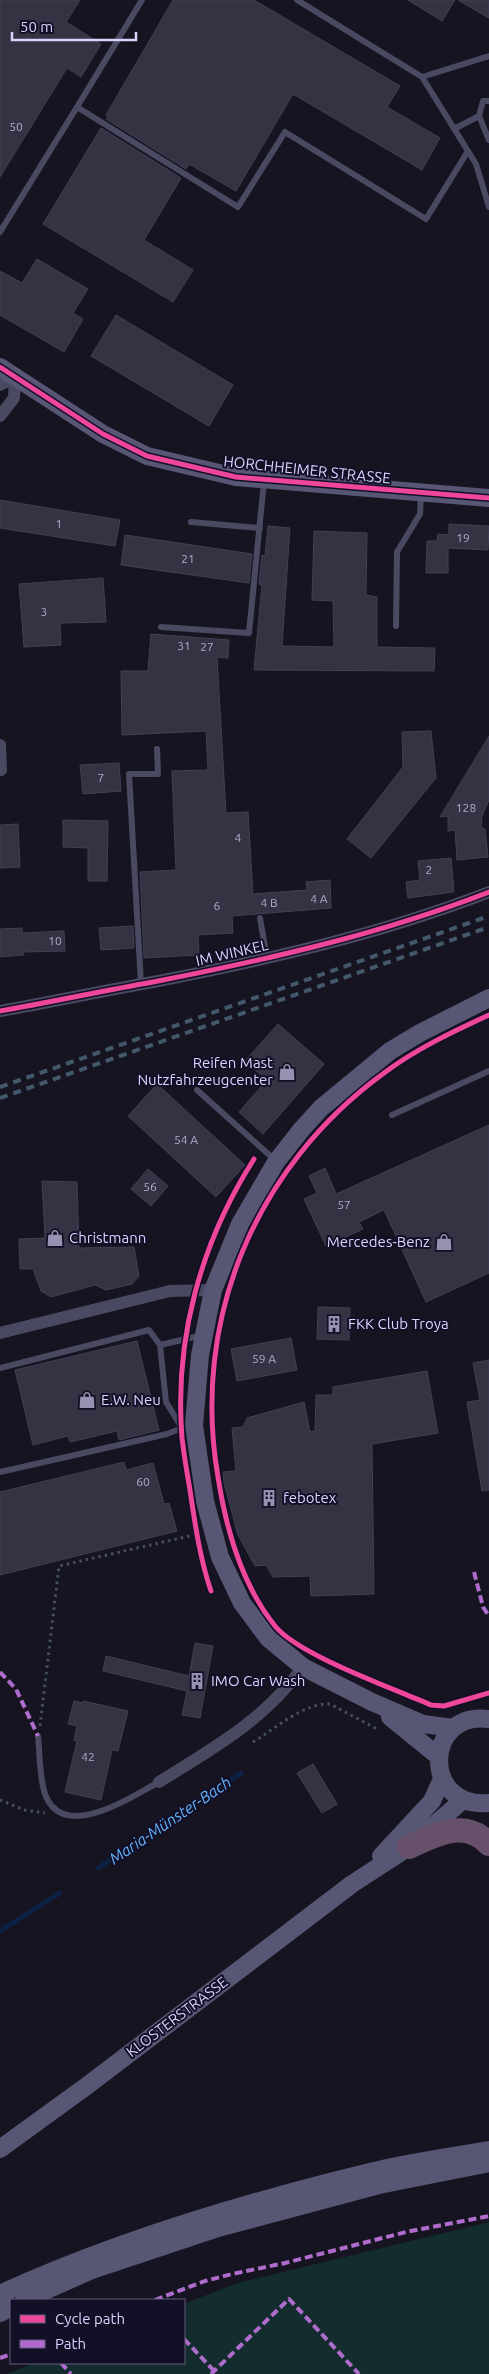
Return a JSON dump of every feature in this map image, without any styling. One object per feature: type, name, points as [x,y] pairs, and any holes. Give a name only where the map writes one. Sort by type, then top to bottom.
[{"type":"highway","points":[[409,1847],[440,1833],[456,1830],[468,1830],[479,1835],[489,1844]]},
{"type":"main road","name":"HORCHHEIMER STRASSE","points":[[5,376],[102,434],[147,456],[236,478],[489,498]]},
{"type":"main road","points":[[453,1728],[423,1724],[372,1702],[303,1667],[268,1638],[246,1610],[230,1580],[212,1531],[188,1427],[213,1290],[240,1224],[276,1162],[300,1130],[321,1108],[390,1051],[420,1033],[489,998]]},
{"type":"main road","points":[[372,1702],[438,1756]]},
{"type":"main road","points":[[489,1718],[466,1720],[453,1728],[446,1736],[438,1756],[442,1779],[454,1794],[463,1800],[489,1803]]},
{"type":"main road","name":"KLOSTERSTRASSE","points":[[352,1884],[417,1819],[432,1800],[442,1779]]},
{"type":"main road","name":"KLOSTERSTRASSE","points":[[0,2149],[88,2085],[352,1884],[409,1847],[463,1800]]},
{"type":"main road","points":[[0,2294],[58,2268],[166,2230],[371,2172],[489,2150]]},
{"type":"main road","points":[[26,2299],[92,2270],[218,2228],[379,2185],[489,2163]]},
{"type":"street","points":[[0,416],[14,398],[5,376]]},
{"type":"street","points":[[0,745],[1,770]]},
{"type":"street","name":"IM WINKEL","points":[[0,1011],[266,958],[358,934],[489,892]]},
{"type":"street","points":[[0,1331],[170,1291],[213,1290]]},
{"type":"street","points":[[160,1782],[261,1715],[286,1690],[303,1667]]},
{"type":"lane","points":[[0,232],[142,0]]},
{"type":"lane","points":[[297,0],[422,77],[476,164],[489,207]]},
{"type":"lane","points":[[422,77],[489,56]]},
{"type":"lane","points":[[489,101],[483,101],[479,116],[489,140]]},
{"type":"lane","points":[[77,107],[238,207],[285,132],[426,219],[468,151]]},
{"type":"lane","points":[[454,129],[479,116]]},
{"type":"lane","points":[[161,627],[250,633],[264,480]]},
{"type":"lane","points":[[396,626],[397,552],[420,514],[421,493]]},
{"type":"lane","points":[[190,522],[260,528]]},
{"type":"lane","points":[[141,984],[129,774],[158,774],[157,749]]},
{"type":"lane","points":[[260,918],[266,958]]},
{"type":"lane","points":[[392,1115],[489,1071]]},
{"type":"lane","points":[[198,1090],[276,1162]]},
{"type":"lane","points":[[0,1368],[149,1330],[160,1346],[166,1402],[188,1427],[168,1434],[0,1472]]},
{"type":"lane","points":[[160,1346],[204,1335]]},
{"type":"lane","points":[[38,1736],[41,1776],[46,1796],[54,1808],[62,1815],[82,1816],[97,1813],[160,1782]]},
{"type":"path","points":[[38,1736],[59,1566],[212,1531]]},
{"type":"path","points":[[253,1742],[304,1710],[322,1704],[330,1704],[380,1730]]},
{"type":"path","points":[[0,1800],[24,1810],[62,1815]]},
{"type":"green space","points":[[489,2222],[489,2374],[6,2374],[32,2364],[185,2364],[185,2304],[237,2283]]},
{"type":"building","points":[[0,0],[80,0],[66,22],[101,44],[81,77],[67,68],[0,177]]},
{"type":"building","points":[[173,0],[254,0],[400,86],[387,107],[440,138],[422,170],[293,94],[236,191],[189,164],[186,169],[106,119],[108,116],[106,115]]},
{"type":"building","points":[[408,0],[455,0],[442,21]]},
{"type":"building","points":[[458,0],[489,0],[489,18]]},
{"type":"building","points":[[101,128],[181,178],[144,240],[193,270],[173,302],[43,224]]},
{"type":"building","points":[[37,259],[88,289],[73,313],[83,319],[64,352],[0,315],[0,271],[22,283]]},
{"type":"building","points":[[116,315],[233,385],[209,426],[91,356]]},
{"type":"building","points":[[0,500],[120,520],[115,546],[0,528]]},
{"type":"building","points":[[449,524],[489,526],[488,550],[448,548],[448,573],[426,573],[427,541],[437,541],[438,534],[449,535]]},
{"type":"building","points":[[268,526],[290,528],[282,646],[334,647],[333,601],[312,600],[314,531],[367,533],[366,595],[377,597],[377,647],[435,648],[434,671],[254,670],[262,585],[259,584],[262,555],[265,556]]},
{"type":"building","points":[[125,535],[252,554],[249,583],[121,565]]},
{"type":"building","points":[[103,578],[106,622],[60,623],[61,645],[24,647],[19,584]]},
{"type":"building","points":[[151,634],[229,640],[228,658],[217,657],[226,813],[248,812],[253,894],[307,890],[306,882],[330,880],[331,908],[232,916],[233,933],[198,935],[199,955],[144,958],[140,872],[176,870],[172,771],[208,770],[206,731],[122,735],[121,671],[148,671]]},
{"type":"building","points":[[431,731],[436,778],[371,858],[347,839],[403,767],[402,732]]},
{"type":"building","points":[[489,736],[489,800],[482,816],[481,827],[485,829],[488,857],[457,860],[455,830],[448,831],[448,816],[440,817]]},
{"type":"building","points":[[119,763],[121,791],[83,794],[80,765]]},
{"type":"building","points":[[63,820],[108,821],[107,881],[88,881],[88,848],[63,847]]},
{"type":"building","points":[[18,824],[20,867],[0,868],[0,825]]},
{"type":"building","points":[[451,858],[454,892],[408,898],[406,882],[420,880],[418,861]]},
{"type":"building","points":[[133,926],[134,948],[101,950],[99,928]]},
{"type":"building","points":[[22,928],[22,933],[64,931],[65,951],[23,952],[24,955],[0,957],[0,929]]},
{"type":"building","name":"Reifen Mast Nutzfahrzeugcenter","points":[[278,1024],[324,1064],[263,1134],[239,1112],[267,1080],[245,1061]]},
{"type":"building","points":[[157,1084],[245,1165],[216,1197],[128,1116]]},
{"type":"building","name":"Mercedes-Benz","points":[[489,1125],[489,1273],[426,1302],[384,1210],[359,1222],[363,1229],[326,1246],[304,1199],[317,1193],[309,1176],[325,1168],[336,1194]]},
{"type":"building","points":[[148,1169],[168,1186],[151,1206],[131,1189]]},
{"type":"building","name":"Christmann","points":[[42,1181],[77,1182],[79,1248],[134,1247],[139,1276],[132,1284],[106,1290],[95,1285],[51,1297],[41,1291],[33,1269],[20,1269],[19,1239],[45,1238]]},
{"type":"building","name":"FKK Club Troya","points":[[318,1307],[350,1308],[349,1340],[317,1339]]},
{"type":"building","points":[[291,1338],[297,1370],[237,1381],[231,1349]]},
{"type":"building","name":"E.W. Neu","points":[[137,1341],[159,1430],[119,1440],[117,1431],[70,1442],[68,1436],[33,1445],[15,1370]]},
{"type":"building","points":[[489,1360],[489,1490],[482,1491],[467,1402],[480,1400],[473,1363]]},
{"type":"building","points":[[427,1371],[438,1433],[372,1444],[374,1594],[311,1596],[310,1576],[273,1577],[266,1565],[255,1566],[238,1535],[224,1483],[223,1472],[236,1471],[232,1428],[243,1427],[247,1418],[304,1402],[310,1432],[315,1431],[316,1395],[333,1395],[333,1387]]},
{"type":"building","points":[[124,1462],[126,1470],[153,1463],[164,1504],[169,1503],[177,1531],[0,1575],[0,1492]]},
{"type":"building","points":[[195,1643],[213,1646],[200,1718],[182,1715],[187,1691],[103,1671],[106,1656],[189,1676]]},
{"type":"building","points":[[74,1701],[83,1703],[83,1701],[128,1711],[118,1751],[112,1750],[101,1800],[65,1792],[77,1741],[74,1740],[77,1726],[68,1724]]},
{"type":"building","points":[[313,1764],[337,1804],[322,1813],[297,1773]]},
{"type":"waterway","name":"Maria-Münster-Bach","points":[[98,1868],[241,1773]]},
{"type":"waterway","name":"Maria-Münster-Bach","points":[[0,1931],[60,1893]]},
{"type":"railway","points":[[0,1087],[489,916]]},
{"type":"railway","points":[[0,1098],[489,927]]},
{"type":"marked path","points":[[474,1572],[483,1607],[489,1616]]},
{"type":"marked path","points":[[0,1672],[16,1689],[38,1736]]},
{"type":"marked path","points":[[158,2299],[205,2281],[232,2274],[285,2263],[406,2232],[489,2216]]},
{"type":"marked path","points":[[211,2374],[289,2299],[359,2374]]},
{"type":"marked path","points":[[185,2340],[217,2374]]},
{"type":"marked path","points":[[0,2358],[10,2354]]},
{"type":"marked path","points":[[62,2364],[71,2374]]},
{"type":"cycle path","points":[[0,367],[103,434],[147,456],[236,477],[489,498]]},
{"type":"cycle path","points":[[0,1011],[195,974],[323,945],[407,921],[489,892]]},
{"type":"cycle path","points":[[489,1015],[448,1034],[396,1064],[339,1111],[300,1154],[268,1201],[243,1251],[225,1305],[214,1361],[212,1418],[221,1497],[237,1556],[253,1593],[275,1626],[287,1637],[325,1660],[431,1705],[444,1706],[489,1693]]},
{"type":"cycle path","points":[[211,1591],[198,1541],[182,1438],[182,1364],[195,1292],[206,1258],[219,1224],[235,1191],[254,1159]]},
{"type":"place","name":"Reifen Mast Nutzfahrzeugcenter","points":[[287,1072]]},
{"type":"place","name":"Christmann","points":[[55,1238]]},
{"type":"place","name":"Mercedes-Benz","points":[[444,1242]]},
{"type":"place","name":"FKK Club Troya","points":[[334,1324]]},
{"type":"place","name":"E.W. Neu","points":[[87,1400]]},
{"type":"place","name":"febotex","points":[[269,1498]]},
{"type":"place","name":"IMO Car Wash","points":[[197,1681]]}]
